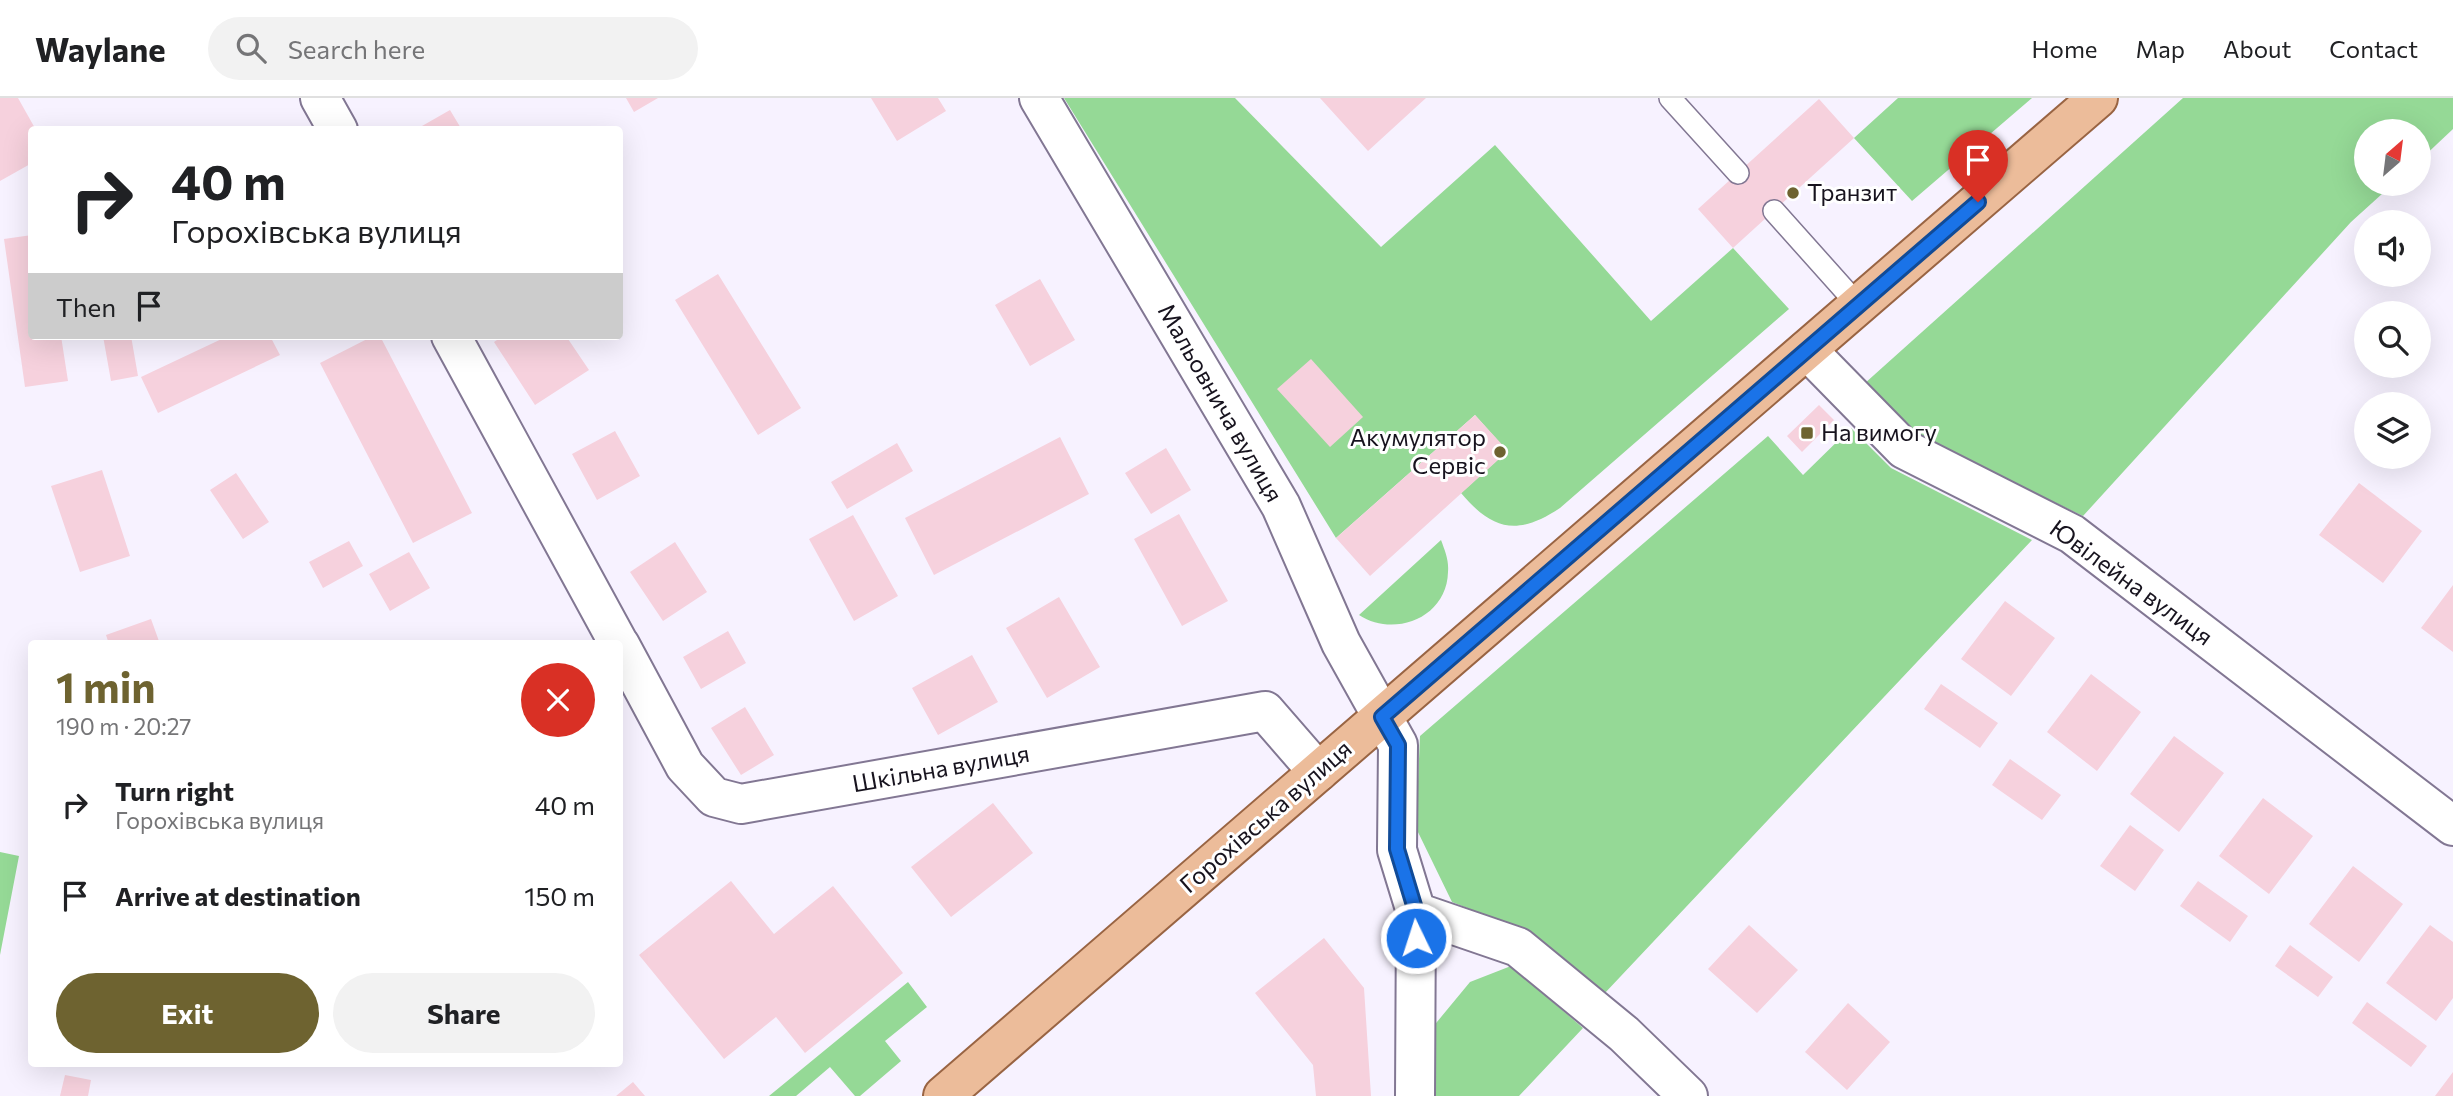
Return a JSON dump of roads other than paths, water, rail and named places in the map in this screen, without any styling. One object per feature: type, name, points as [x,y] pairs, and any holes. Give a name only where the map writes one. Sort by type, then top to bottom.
[{"type":"main road","name":"Горохівська вулиця","points":[[943,1096],[2098,98]]},
{"type":"street","points":[[320,98],[336,126]]},
{"type":"street","name":"Мальовнича вулиця","points":[[1040,98],[1281,506],[1341,643],[1398,745],[1397,849],[1416,912],[1415,1096]]},
{"type":"street","name":"Шкільна вулиця","points":[[453,340],[616,640]]},
{"type":"street","name":"Ювілейна вулиця","points":[[1807,350],[1905,449],[2072,534],[2453,826]]},
{"type":"street","name":"Шкільна вулиця","points":[[623,652],[685,766],[714,797],[741,804],[1265,710],[1318,772]]},
{"type":"street","points":[[1416,912],[1518,947],[1625,1034],[1688,1096]]},
{"type":"lane","points":[[1670,98],[1738,173]]},
{"type":"lane","points":[[1773,211],[1858,305]]},
{"type":"place","name":"Транзит","points":[[1793,193]]},
{"type":"place","name":"На вимогу","points":[[1807,433]]},
{"type":"place","name":"Акумулятор Сервіс","points":[[1500,452]]}]
